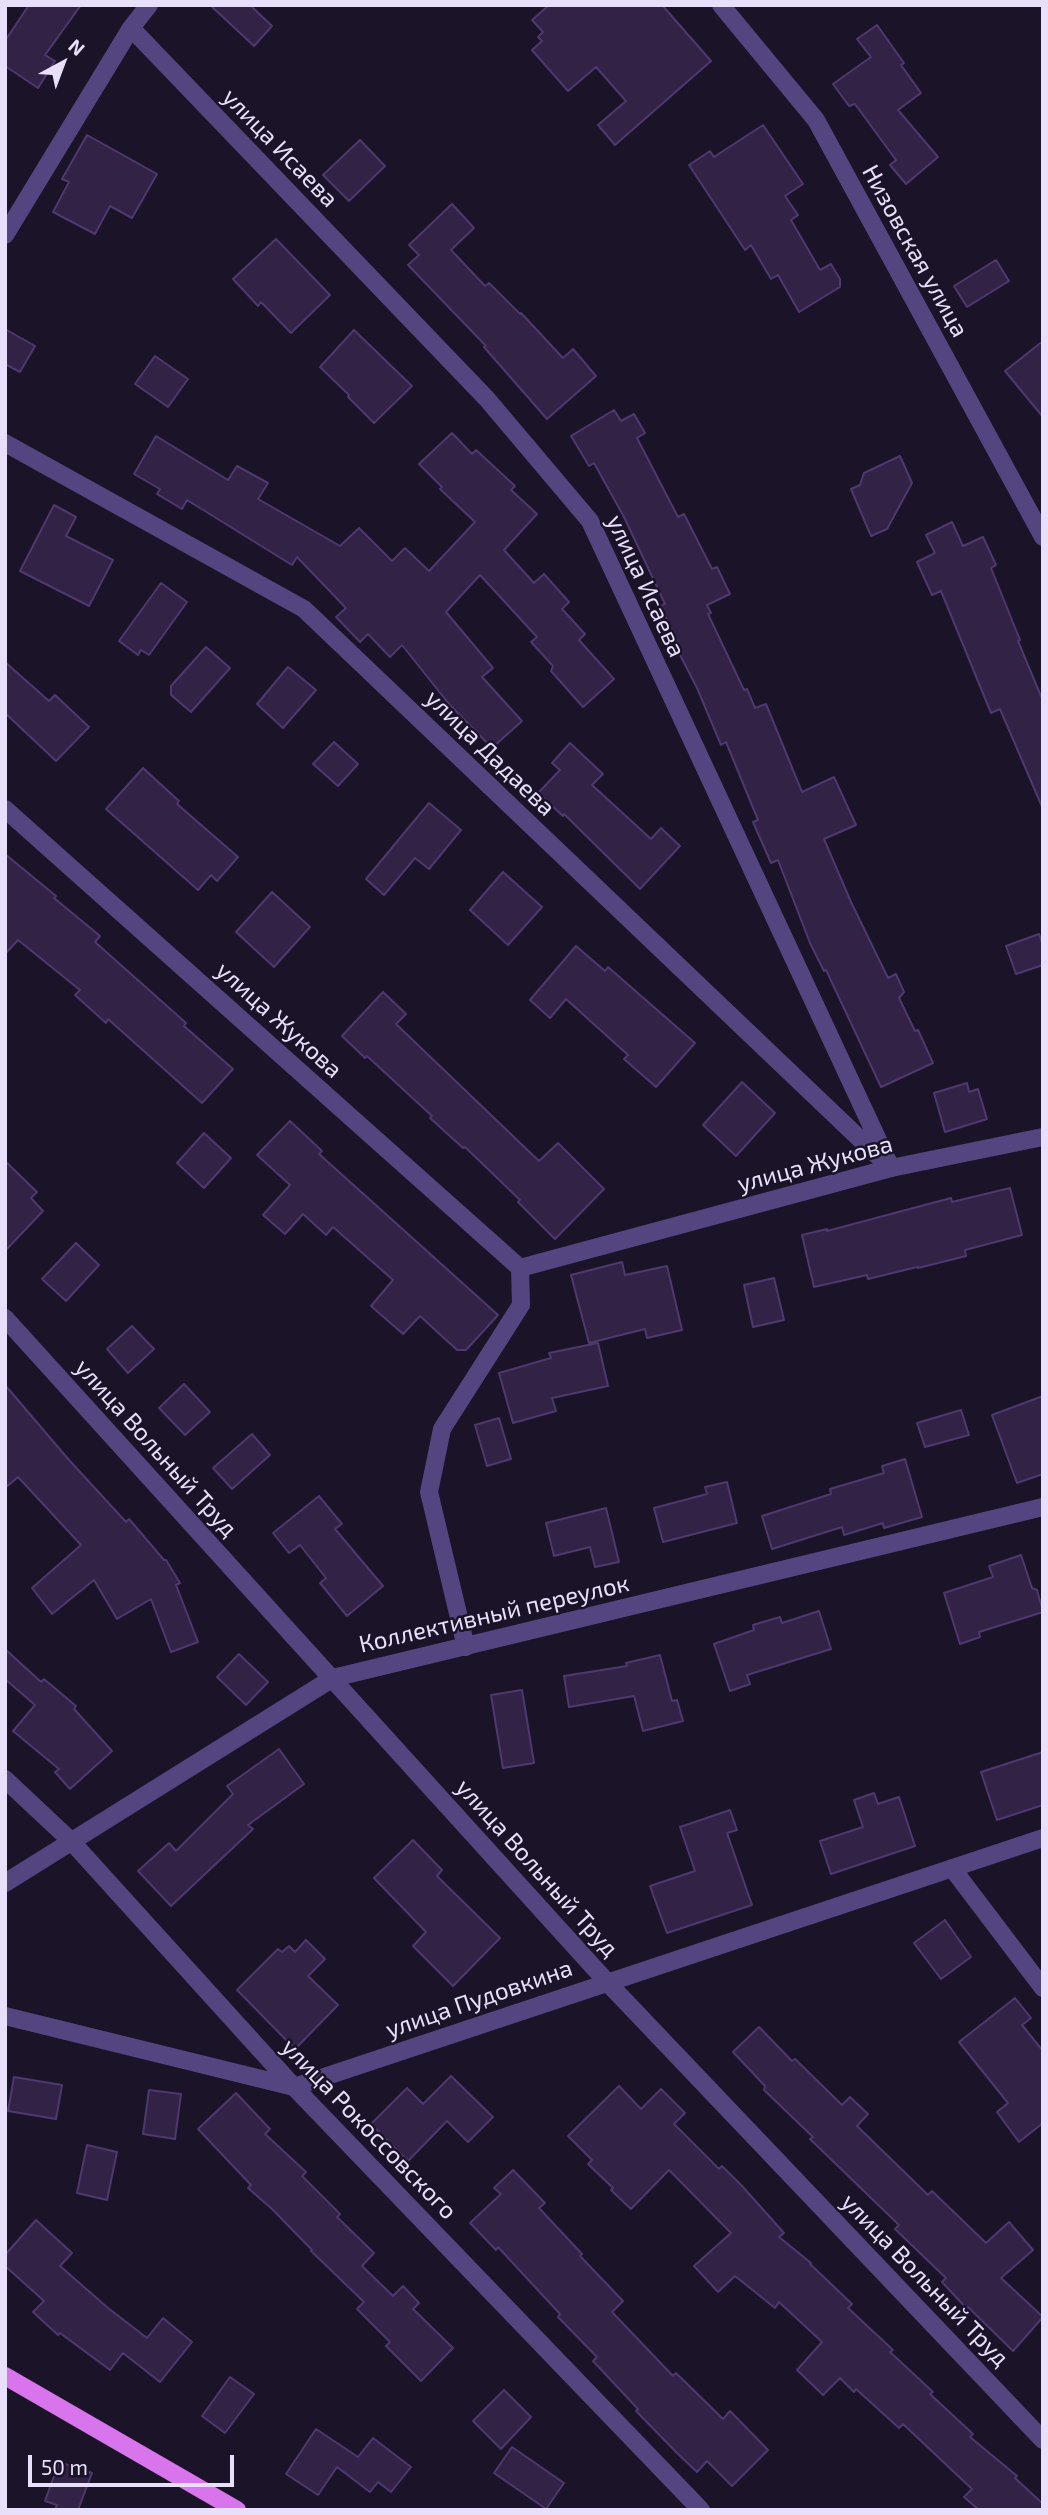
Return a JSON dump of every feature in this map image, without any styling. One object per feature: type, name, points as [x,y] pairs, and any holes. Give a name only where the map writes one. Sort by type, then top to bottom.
[{"type":"main road","points":[[5,2376],[237,2510]]},
{"type":"street","points":[[5,235],[131,28],[149,5]]},
{"type":"street","name":"Низовская улица","points":[[720,5],[816,120],[1043,537]]},
{"type":"street","name":"улица Исаева","points":[[131,28],[487,399],[590,522],[891,1168]]},
{"type":"street","name":"улица Дадаева","points":[[5,443],[304,609],[891,1168]]},
{"type":"street","name":"улица Жукова","points":[[5,809],[520,1268],[891,1168],[1043,1137]]},
{"type":"street","points":[[466,1647],[429,1492],[442,1429],[521,1305],[520,1268]]},
{"type":"street","name":"улица Вольный Труд","points":[[5,1318],[607,1982],[1043,2440]]},
{"type":"street","name":"Коллективный переулок","points":[[5,1883],[332,1678],[1043,1507]]},
{"type":"street","name":"улица Рокоссовского","points":[[5,1779],[71,1842],[294,2087],[701,2510]]},
{"type":"street","name":"улица Пудовкина","points":[[294,2087],[1043,1838]]},
{"type":"street","points":[[952,1868],[1043,1988]]},
{"type":"street","points":[[5,2016],[294,2087]]},
{"type":"building","points":[[29,5],[81,5],[45,55],[55,61],[38,88],[5,66],[5,41]]},
{"type":"building","points":[[210,5],[250,5],[272,26],[254,46]]},
{"type":"building","points":[[549,5],[662,5],[711,61],[615,145],[598,125],[626,101],[596,67],[568,91],[532,50],[542,41],[538,37],[543,32],[532,20]]},
{"type":"building","points":[[877,25],[921,93],[898,110],[938,157],[906,184],[890,165],[896,160],[855,104],[849,106],[833,84],[871,57],[857,39]]},
{"type":"building","points":[[763,125],[803,184],[785,196],[798,215],[791,220],[820,270],[831,264],[840,279],[840,287],[799,312],[778,275],[771,279],[751,245],[745,250],[689,165],[710,151],[714,157]]},
{"type":"building","points":[[87,135],[157,174],[132,218],[110,206],[95,234],[53,212],[69,182],[62,179]]},
{"type":"building","points":[[360,140],[385,166],[349,201],[323,175]]},
{"type":"building","points":[[452,204],[474,228],[451,250],[485,286],[489,283],[521,313],[563,358],[573,349],[596,376],[547,419],[484,347],[486,346],[408,265],[419,255],[409,245]]},
{"type":"building","points":[[276,239],[330,295],[291,333],[261,302],[258,306],[233,279]]},
{"type":"building","points":[[996,260],[1009,281],[967,307],[954,286]]},
{"type":"building","points":[[5,329],[35,346],[20,372],[5,364]]},
{"type":"building","points":[[354,330],[412,386],[374,423],[320,367]]},
{"type":"building","points":[[1043,341],[1043,417],[1005,371]]},
{"type":"building","points":[[155,356],[188,379],[168,407],[135,384]]},
{"type":"building","points":[[614,410],[621,421],[634,414],[645,433],[637,438],[678,517],[684,514],[712,569],[717,567],[730,594],[707,605],[711,613],[708,614],[755,708],[766,704],[802,792],[834,777],[856,825],[824,839],[888,978],[896,974],[904,992],[899,998],[933,1063],[881,1087],[826,970],[824,971],[810,943],[778,860],[771,863],[753,822],[758,820],[726,742],[721,745],[679,653],[682,651],[660,606],[665,604],[624,517],[594,463],[589,466],[571,436]]},
{"type":"building","points":[[452,433],[472,454],[476,450],[515,486],[511,490],[537,514],[504,550],[534,583],[544,574],[569,602],[562,609],[585,634],[579,640],[614,679],[583,707],[551,671],[553,666],[531,642],[537,637],[480,575],[446,612],[493,668],[482,677],[522,721],[492,748],[449,704],[402,645],[390,657],[368,634],[360,642],[336,617],[346,608],[297,557],[292,565],[187,500],[182,509],[157,494],[160,489],[134,474],[156,436],[228,480],[237,466],[268,483],[258,499],[340,546],[359,528],[392,561],[405,548],[429,571],[475,522],[440,489],[442,487],[419,464]]},
{"type":"building","points":[[900,456],[912,483],[887,529],[871,536],[851,489],[860,485],[864,473]]},
{"type":"building","points":[[54,505],[76,517],[66,536],[113,560],[89,606],[20,571]]},
{"type":"building","points":[[952,522],[963,546],[983,537],[996,565],[991,568],[1043,701],[1043,809],[1000,709],[991,713],[941,591],[932,595],[917,562],[935,553],[926,535]]},
{"type":"building","points":[[161,583],[187,602],[149,655],[141,650],[138,655],[119,641]]},
{"type":"building","points":[[206,647],[230,668],[191,712],[171,695],[171,686]]},
{"type":"building","points":[[5,662],[49,701],[55,695],[89,727],[56,761],[5,713]]},
{"type":"building","points":[[288,667],[316,690],[283,728],[257,704]]},
{"type":"building","points":[[334,742],[358,764],[338,786],[313,764]]},
{"type":"building","points":[[570,743],[603,774],[592,785],[651,839],[661,828],[680,846],[640,889],[564,814],[563,816],[538,793],[560,770],[552,763]]},
{"type":"building","points":[[143,768],[179,801],[177,804],[238,857],[217,881],[211,875],[198,890],[106,809]]},
{"type":"building","points":[[429,803],[461,830],[429,869],[415,858],[384,895],[366,879]]},
{"type":"building","points":[[5,854],[100,936],[95,942],[233,1069],[202,1103],[108,1019],[106,1023],[75,995],[80,990],[18,940],[5,954]]},
{"type":"building","points":[[503,872],[542,907],[508,945],[470,910]]},
{"type":"building","points":[[272,892],[310,927],[274,967],[236,932]]},
{"type":"building","points":[[1039,934],[1043,946],[1043,965],[1016,974],[1006,946]]},
{"type":"building","points":[[576,946],[605,971],[608,967],[695,1043],[656,1087],[624,1059],[628,1055],[566,999],[550,1018],[530,1000]]},
{"type":"building","points":[[383,992],[406,1014],[396,1024],[539,1161],[558,1143],[604,1189],[555,1239],[518,1202],[520,1200],[465,1147],[342,1036]]},
{"type":"building","points":[[742,1082],[775,1113],[736,1156],[703,1125]]},
{"type":"building","points":[[967,1083],[969,1092],[978,1089],[987,1119],[945,1132],[934,1093]]},
{"type":"building","points":[[290,1121],[322,1151],[319,1154],[498,1315],[466,1350],[457,1350],[420,1316],[403,1334],[371,1306],[393,1280],[333,1227],[326,1235],[303,1214],[285,1234],[263,1215],[290,1185],[257,1155]]},
{"type":"building","points":[[204,1133],[231,1158],[204,1188],[177,1163]]},
{"type":"building","points":[[5,1161],[37,1192],[31,1198],[43,1211],[5,1251]]},
{"type":"building","points":[[1010,1188],[1022,1235],[965,1250],[966,1256],[918,1268],[868,1279],[867,1275],[814,1287],[802,1235],[827,1231],[951,1198],[952,1202]]},
{"type":"building","points":[[76,1243],[99,1265],[66,1301],[42,1279]]},
{"type":"building","points":[[622,1262],[625,1275],[667,1266],[682,1330],[647,1338],[645,1329],[589,1343],[571,1275]]},
{"type":"building","points":[[774,1278],[784,1320],[753,1327],[744,1285]]},
{"type":"building","points":[[132,1326],[154,1349],[128,1373],[107,1349]]},
{"type":"building","points":[[598,1343],[608,1386],[552,1398],[556,1411],[513,1423],[499,1373],[551,1358],[549,1353]]},
{"type":"building","points":[[184,1384],[210,1412],[185,1435],[159,1408]]},
{"type":"building","points":[[5,1385],[126,1522],[129,1519],[166,1560],[180,1583],[176,1585],[198,1642],[171,1652],[151,1599],[117,1619],[94,1580],[52,1614],[32,1588],[81,1545],[18,1477],[5,1488]]},
{"type":"building","points":[[1043,1396],[1043,1474],[1017,1483],[992,1415]]},
{"type":"building","points":[[961,1410],[969,1435],[925,1447],[917,1423]]},
{"type":"building","points":[[499,1418],[511,1459],[487,1466],[475,1425]]},
{"type":"building","points":[[252,1434],[270,1455],[232,1489],[213,1468]]},
{"type":"building","points":[[905,1459],[922,1517],[884,1528],[883,1523],[844,1535],[842,1527],[772,1549],[762,1516],[831,1494],[830,1489],[884,1473],[882,1466]]},
{"type":"building","points":[[727,1482],[737,1523],[663,1542],[654,1508],[707,1494],[705,1487]]},
{"type":"building","points":[[319,1496],[342,1524],[335,1529],[383,1586],[347,1616],[320,1583],[326,1578],[300,1545],[289,1553],[273,1533]]},
{"type":"building","points":[[606,1508],[619,1562],[595,1567],[590,1547],[554,1556],[546,1523]]},
{"type":"building","points":[[1021,1555],[1032,1588],[1037,1590],[1043,1612],[979,1632],[980,1637],[960,1644],[944,1593],[993,1577],[989,1566]]},
{"type":"building","points":[[819,1611],[831,1649],[747,1675],[750,1684],[730,1691],[714,1644],[754,1630],[753,1625],[780,1617],[782,1623]]},
{"type":"building","points":[[5,1649],[41,1682],[44,1679],[76,1706],[74,1709],[112,1751],[70,1789],[55,1772],[59,1769],[13,1731],[35,1705],[5,1679]]},
{"type":"building","points":[[239,1654],[268,1682],[246,1705],[217,1677]]},
{"type":"building","points":[[660,1655],[672,1701],[677,1700],[683,1721],[643,1731],[634,1696],[569,1707],[564,1676],[627,1666],[626,1663]]},
{"type":"building","points":[[522,1690],[534,1763],[503,1768],[491,1695]]},
{"type":"building","points":[[279,1749],[304,1784],[248,1825],[253,1829],[171,1906],[138,1871],[169,1843],[176,1851],[233,1794],[227,1786]]},
{"type":"building","points":[[1043,1752],[1043,1805],[997,1820],[981,1772]]},
{"type":"building","points":[[874,1793],[878,1804],[899,1797],[915,1846],[831,1874],[820,1841],[863,1827],[854,1800]]},
{"type":"building","points":[[730,1810],[737,1830],[727,1833],[752,1905],[667,1933],[650,1886],[695,1871],[680,1827]]},
{"type":"building","points":[[413,1840],[442,1870],[437,1876],[500,1938],[453,1986],[413,1946],[426,1932],[374,1878]]},
{"type":"building","points":[[945,1920],[971,1957],[941,1979],[914,1943]]},
{"type":"building","points":[[306,1940],[325,1959],[308,1976],[338,2005],[295,2049],[237,1990],[278,1949],[282,1952],[289,1946],[295,1952]]},
{"type":"building","points":[[1015,1998],[1031,2018],[1022,2025],[1043,2051],[1043,2123],[1019,2142],[997,2112],[1008,2103],[959,2042]]},
{"type":"building","points":[[759,2027],[792,2061],[795,2059],[842,2105],[850,2097],[868,2114],[857,2126],[928,2195],[932,2191],[986,2243],[1009,2222],[1033,2250],[1001,2278],[1043,2317],[1013,2351],[968,2307],[967,2309],[942,2282],[946,2278],[895,2229],[899,2225],[810,2139],[813,2137],[764,2090],[765,2086],[733,2052]]},
{"type":"building","points":[[451,2076],[493,2117],[468,2142],[447,2121],[408,2161],[371,2124],[407,2088],[423,2104]]},
{"type":"building","points":[[14,2077],[62,2085],[56,2119],[8,2111]]},
{"type":"building","points":[[619,2086],[641,2109],[661,2089],[685,2113],[674,2124],[719,2169],[722,2166],[742,2186],[784,2233],[779,2237],[811,2263],[852,2304],[848,2308],[893,2350],[890,2352],[973,2434],[970,2437],[1017,2476],[1015,2478],[1043,2504],[1043,2510],[979,2510],[964,2497],[972,2489],[903,2424],[899,2428],[856,2389],[854,2392],[840,2378],[823,2395],[797,2370],[822,2342],[779,2302],[775,2308],[735,2276],[718,2292],[694,2266],[731,2233],[669,2170],[631,2209],[611,2190],[613,2188],[588,2164],[592,2160],[568,2136]]},
{"type":"building","points":[[149,2090],[181,2094],[175,2139],[143,2134]]},
{"type":"building","points":[[236,2093],[270,2129],[265,2134],[306,2172],[302,2176],[340,2214],[337,2217],[374,2253],[362,2266],[393,2296],[403,2286],[419,2303],[413,2309],[453,2348],[421,2381],[386,2346],[390,2342],[357,2309],[364,2302],[248,2188],[251,2185],[198,2129]]},
{"type":"building","points":[[87,2145],[117,2152],[107,2200],[77,2193]]},
{"type":"building","points":[[513,2170],[545,2203],[539,2208],[623,2301],[612,2312],[673,2376],[676,2373],[723,2419],[730,2411],[768,2450],[732,2486],[707,2461],[697,2472],[677,2453],[593,2361],[597,2357],[558,2317],[560,2314],[498,2247],[496,2250],[470,2223],[501,2194],[494,2188]]},
{"type":"building","points":[[36,2220],[72,2253],[60,2266],[108,2308],[147,2338],[163,2318],[192,2342],[160,2382],[123,2353],[110,2370],[60,2333],[58,2335],[33,2312],[44,2301],[5,2266],[5,2255]]},
{"type":"building","points":[[230,2377],[254,2394],[225,2433],[202,2416]]},
{"type":"building","points":[[504,2390],[531,2417],[501,2449],[473,2421]]},
{"type":"building","points":[[316,2429],[358,2457],[373,2438],[411,2467],[391,2492],[378,2482],[370,2492],[337,2467],[318,2495],[286,2474]]},
{"type":"building","points":[[512,2447],[564,2483],[546,2509],[494,2473]]},
{"type":"building","points":[[59,2462],[92,2473],[78,2510],[55,2510],[57,2505],[45,2501]]}]
